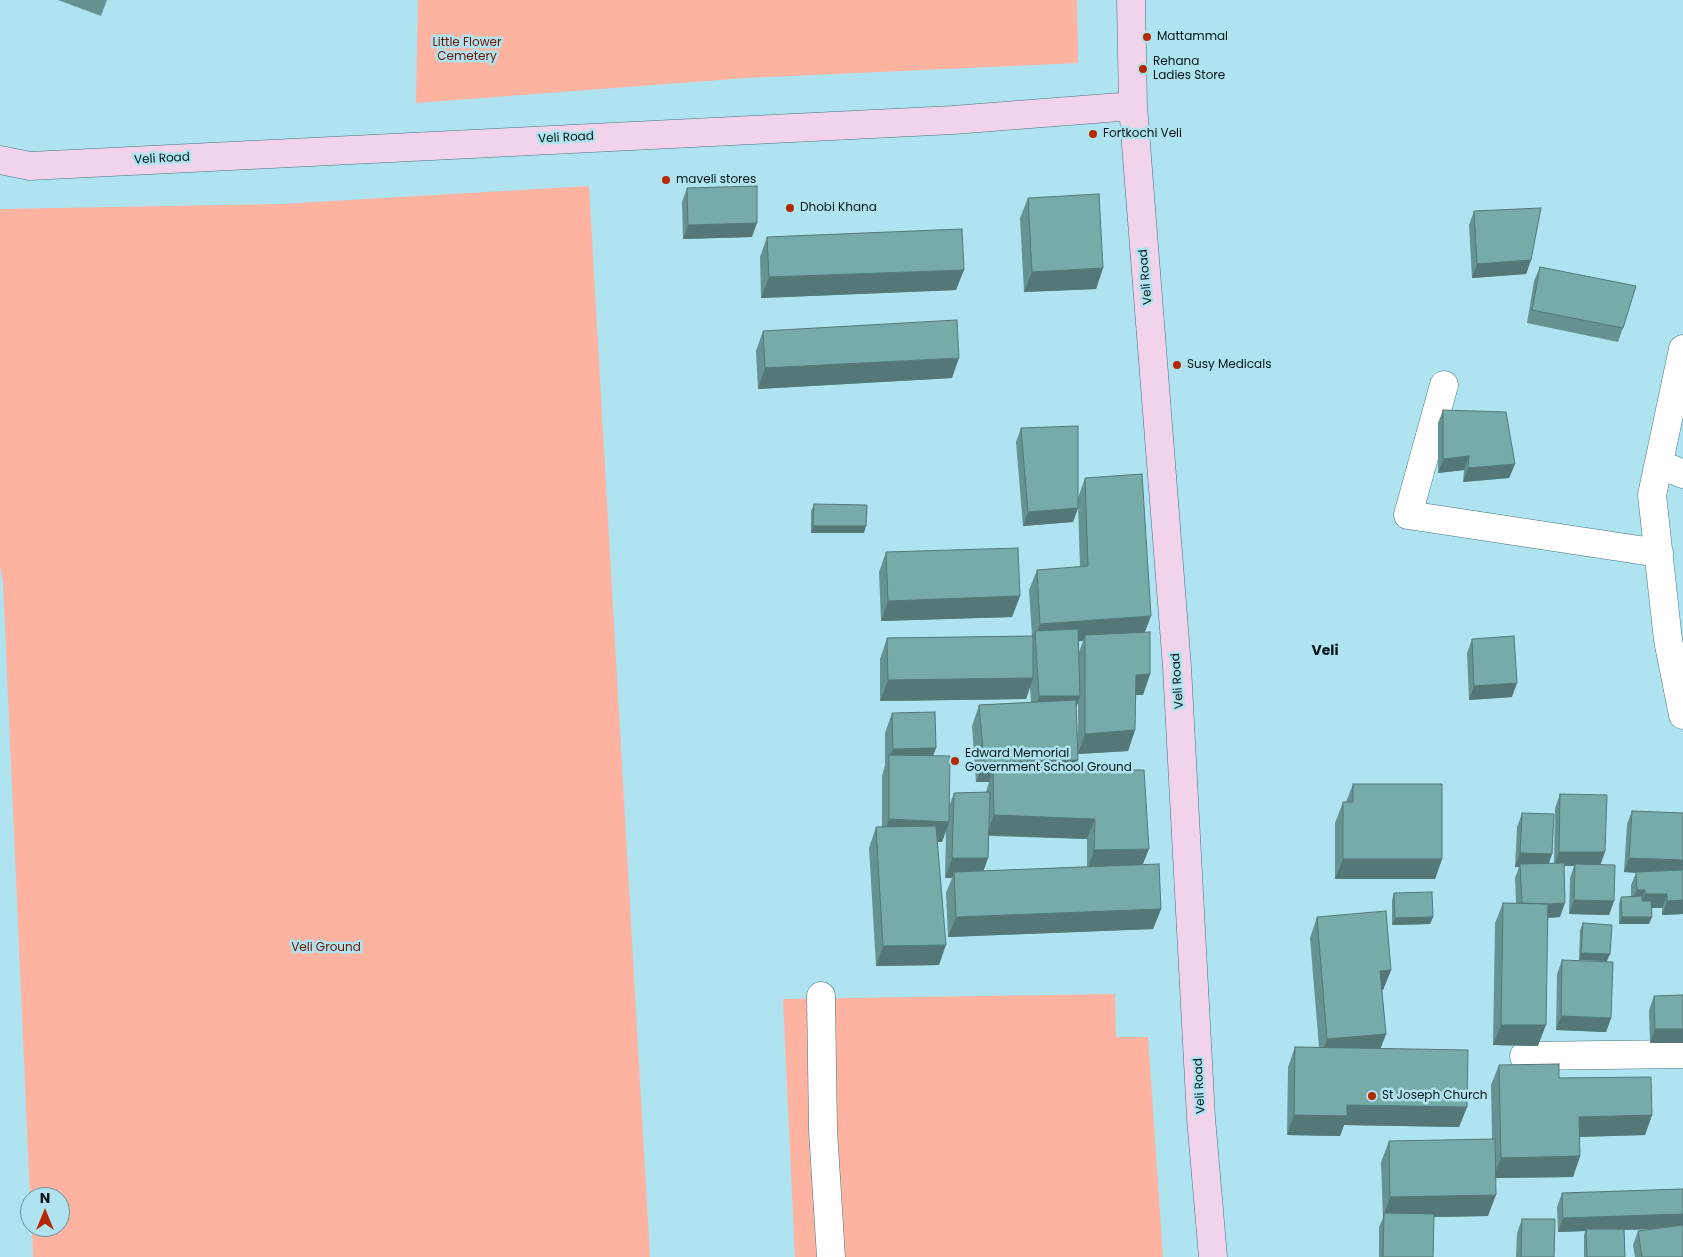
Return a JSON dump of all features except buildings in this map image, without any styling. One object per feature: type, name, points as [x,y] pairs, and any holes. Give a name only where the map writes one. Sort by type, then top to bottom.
[{"type":"main road","name":"Veli Road","points":[[1131,0],[1133,106],[1177,667],[1201,1118],[1213,1257]]},
{"type":"main road","name":"Veli Road","points":[[0,160],[30,166],[953,120],[1133,106]]},
{"type":"street","points":[[1683,349],[1671,469],[1652,495],[1659,552],[1675,640],[1683,715]]},
{"type":"street","points":[[1444,385],[1408,515],[1659,552]]},
{"type":"street","points":[[821,996],[823,1130],[831,1257]]},
{"type":"street","points":[[1524,1056],[1683,1054]]},
{"type":"green space","name":"Little Flower Cemetery","points":[[418,0],[1077,0],[1078,63],[746,78],[416,103]]},
{"type":"green space","name":"Veli Ground","points":[[589,186],[650,1257],[33,1257],[32,1237],[70,1237],[70,1187],[30,1187],[3,582],[0,566],[0,209],[281,204]]},
{"type":"green space","points":[[1115,994],[1116,1037],[1148,1037],[1163,1257],[795,1257],[783,999]]},
{"type":"place","name":"Mattammal","points":[[1147,37]]},
{"type":"place","name":"Rehana Ladies Store","points":[[1143,69]]},
{"type":"place","name":"Fortkochi Veli","points":[[1093,134]]},
{"type":"place","name":"maveli stores","points":[[666,180]]},
{"type":"place","name":"Dhobi Khana","points":[[790,208]]},
{"type":"place","name":"Susy Medicals","points":[[1177,365]]},
{"type":"place","name":"Edward Memorial Government School Ground","points":[[955,761]]},
{"type":"place","name":"St Joseph Church","points":[[1372,1096]]},
{"type":"district","name":"Veli","points":[[1325,651]]}]
